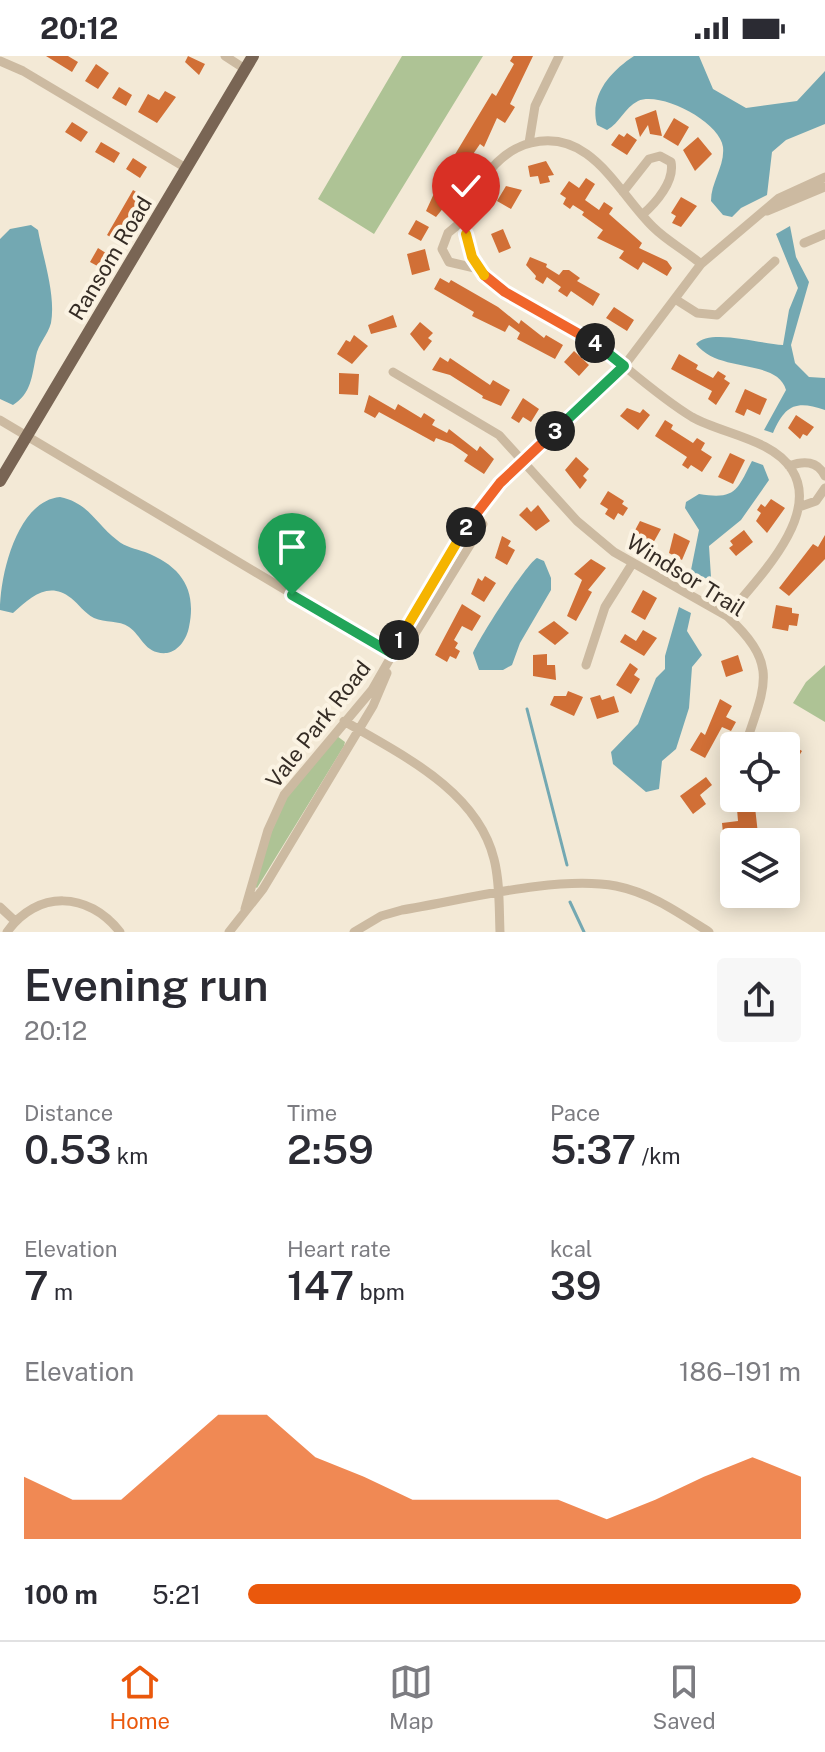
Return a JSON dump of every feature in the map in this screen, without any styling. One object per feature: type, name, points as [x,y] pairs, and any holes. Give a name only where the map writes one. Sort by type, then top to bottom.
[{"type":"main road","name":"Ransom Road","points":[[0,481],[253,56]]},
{"type":"street","points":[[225,56],[245,69]]},
{"type":"street","points":[[529,143],[535,106],[559,56]]},
{"type":"street","points":[[0,61],[23,71],[186,168]]},
{"type":"street","points":[[701,264],[642,215],[596,160],[578,148],[557,141],[529,143],[507,153],[495,164],[476,192],[467,217],[469,250],[479,269],[496,286],[581,332],[694,418],[770,450],[789,466],[798,485],[799,507],[791,532],[727,616]]},
{"type":"street","points":[[623,192],[649,159],[660,156],[671,162],[670,178],[656,202],[642,215]]},
{"type":"street","name":"Vale Park Road","points":[[245,909],[264,842],[279,804],[292,782],[365,700],[475,515],[524,461],[624,366],[701,264],[794,189],[825,177]]},
{"type":"street","name":"Vale Park Road","points":[[761,214],[825,187]]},
{"type":"street","points":[[467,217],[448,233],[442,249],[449,262],[479,269]]},
{"type":"street","points":[[804,243],[825,234]]},
{"type":"street","points":[[675,299],[697,313],[717,315],[775,261]]},
{"type":"street","name":"Windsor Trail","points":[[393,372],[499,435],[577,521],[632,564],[727,616],[754,645],[765,666],[763,689],[749,732]]},
{"type":"street","points":[[0,420],[393,654]]},
{"type":"street","points":[[789,466],[803,461],[814,464],[825,476]]},
{"type":"street","points":[[799,507],[816,501],[825,488]]},
{"type":"street","points":[[405,650],[483,524]]},
{"type":"street","points":[[586,665],[605,607],[632,564]]},
{"type":"street","points":[[433,582],[443,587]]},
{"type":"street","name":"Vale Park Road","points":[[229,932],[263,889],[358,729],[380,691],[393,654]]},
{"type":"street","points":[[344,721],[463,801],[485,835],[494,858],[500,932]]},
{"type":"street","points":[[354,932],[381,916],[402,910],[575,884],[616,886],[659,901],[709,932]]},
{"type":"street","points":[[7,932],[15,921],[41,903],[63,899],[96,910],[120,932]]},
{"type":"street","points":[[0,907],[15,921]]},
{"type":"green space","points":[[402,56],[483,56],[374,234],[318,199]]},
{"type":"green space","points":[[825,665],[825,722],[793,703],[806,682]]},
{"type":"green space","points":[[337,736],[345,742],[344,746],[257,888],[254,886],[268,840],[286,798]]},
{"type":"water","points":[[634,56],[699,56],[713,89],[746,108],[797,101],[825,71],[825,124],[786,140],[772,152],[767,195],[741,208],[732,217],[723,215],[711,201],[723,147],[712,128],[701,119],[661,100],[648,99],[633,104],[607,130],[597,125],[595,114],[599,94],[617,69]]},
{"type":"water","points":[[31,225],[38,230],[48,276],[51,323],[37,352],[27,390],[13,405],[0,399],[0,239],[10,229]]},
{"type":"water","points":[[790,226],[796,257],[809,282],[791,345],[795,363],[809,377],[825,378],[825,410],[806,405],[793,407],[782,416],[773,433],[764,430],[786,390],[780,380],[760,369],[718,359],[696,344],[703,339],[724,337],[783,345],[789,310],[798,288],[776,234]]},
{"type":"water","points":[[752,461],[763,465],[769,480],[741,520],[709,546],[711,577],[697,580],[690,575],[699,530],[685,508],[686,502],[699,494],[721,495],[734,491]]},
{"type":"water","points":[[60,497],[85,509],[120,542],[168,564],[184,580],[191,601],[191,613],[186,635],[175,650],[167,653],[154,651],[129,627],[94,618],[71,598],[55,591],[40,593],[13,613],[0,610],[3,578],[22,525],[32,511]]},
{"type":"water","points":[[537,558],[544,561],[551,578],[551,590],[520,643],[512,665],[503,670],[479,670],[473,653],[477,645],[514,586]]},
{"type":"water","points":[[679,607],[691,613],[687,631],[702,655],[692,667],[689,708],[676,749],[662,761],[659,789],[646,792],[613,764],[611,752],[638,724],[656,678],[665,669],[665,656]]},
{"type":"building","points":[[46,56],[68,56],[78,62],[72,72]]},
{"type":"building","points":[[188,56],[205,64],[199,75],[185,62]]},
{"type":"building","points":[[513,56],[533,56],[510,104],[515,107],[505,123],[497,118],[484,147],[480,144],[447,193],[453,196],[436,217],[426,211],[442,176],[492,93],[496,96],[514,64],[510,61]]},
{"type":"building","points":[[96,64],[109,73],[98,89],[85,81]]},
{"type":"building","points":[[119,87],[132,95],[126,106],[112,98]]},
{"type":"building","points":[[165,91],[176,97],[157,123],[138,112],[148,94],[159,100]]},
{"type":"building","points":[[656,110],[662,136],[650,134],[648,125],[640,137],[635,118]]},
{"type":"building","points":[[674,118],[689,127],[678,146],[663,137]]},
{"type":"building","points":[[72,122],[88,132],[81,142],[65,132]]},
{"type":"building","points":[[627,133],[637,140],[627,155],[611,145],[619,134],[624,137]]},
{"type":"building","points":[[698,137],[712,154],[695,171],[683,150]]},
{"type":"building","points":[[101,142],[120,153],[114,163],[95,152]]},
{"type":"building","points":[[133,158],[147,167],[140,178],[126,169]]},
{"type":"building","points":[[546,161],[554,175],[548,176],[550,182],[540,184],[538,176],[530,177],[528,166]]},
{"type":"building","points":[[586,178],[595,184],[585,200],[599,210],[604,202],[613,208],[609,214],[642,243],[639,248],[667,261],[672,268],[667,276],[643,262],[638,270],[619,258],[624,251],[597,238],[603,230],[582,215],[584,212],[573,205],[570,209],[563,204],[566,198],[560,194],[569,181],[579,188]]},
{"type":"building","points":[[506,186],[522,190],[511,209],[497,201]]},
{"type":"building","points":[[133,190],[143,196],[117,241],[107,235]]},
{"type":"building","points":[[681,197],[697,206],[681,227],[672,223],[676,216],[671,213]]},
{"type":"building","points":[[416,220],[429,227],[421,241],[408,234]]},
{"type":"building","points":[[503,229],[511,248],[499,253],[491,234]]},
{"type":"building","points":[[98,248],[109,255],[101,268],[90,262]]},
{"type":"building","points":[[425,249],[430,270],[412,275],[407,254]]},
{"type":"building","points":[[530,257],[547,264],[546,267],[559,275],[563,270],[569,270],[580,278],[577,281],[600,294],[593,306],[571,291],[567,297],[558,291],[561,287],[547,277],[543,284],[535,279],[536,276],[526,265]]},
{"type":"building","points":[[440,278],[449,283],[451,280],[498,307],[519,324],[521,320],[544,338],[546,335],[563,345],[555,359],[517,339],[520,333],[509,325],[505,332],[472,316],[474,312],[434,289]]},
{"type":"building","points":[[614,307],[634,320],[627,331],[606,318]]},
{"type":"building","points":[[393,315],[397,327],[371,334],[368,325]]},
{"type":"building","points":[[420,322],[433,333],[428,338],[432,341],[424,351],[410,334]]},
{"type":"building","points":[[354,335],[368,346],[352,364],[337,354],[346,340],[350,342]]},
{"type":"building","points":[[574,351],[589,365],[579,376],[564,362]]},
{"type":"building","points":[[679,354],[698,365],[696,369],[713,378],[718,371],[726,376],[724,379],[730,383],[716,405],[708,399],[712,391],[671,369]]},
{"type":"building","points":[[440,357],[448,362],[450,358],[490,385],[493,380],[510,390],[501,406],[482,398],[450,375],[432,370]]},
{"type":"building","points":[[339,373],[359,374],[358,395],[339,394]]},
{"type":"building","points":[[745,389],[767,399],[760,415],[747,409],[744,416],[735,412]]},
{"type":"building","points":[[369,395],[395,410],[398,404],[421,418],[424,413],[435,420],[432,425],[447,433],[449,429],[477,451],[480,446],[494,459],[484,474],[464,461],[468,455],[452,444],[436,438],[434,442],[379,412],[375,418],[364,412]]},
{"type":"building","points":[[523,398],[539,409],[531,422],[523,417],[519,423],[511,418]]},
{"type":"building","points":[[627,408],[640,413],[643,409],[650,415],[638,430],[620,416]]},
{"type":"building","points":[[796,415],[814,427],[800,439],[788,428]]},
{"type":"building","points":[[665,420],[673,425],[671,429],[693,443],[697,438],[705,443],[701,450],[712,457],[702,472],[691,465],[688,469],[682,465],[687,457],[655,436]]},
{"type":"building","points":[[730,453],[745,460],[733,484],[718,477]]},
{"type":"building","points":[[576,457],[589,469],[583,476],[587,480],[580,489],[565,470]]},
{"type":"building","points":[[608,491],[624,501],[622,504],[628,508],[623,516],[618,513],[614,520],[605,514],[608,509],[600,504]]},
{"type":"building","points":[[771,499],[785,508],[767,533],[756,521],[761,513],[757,510],[761,504],[765,507]]},
{"type":"building","points":[[538,505],[550,521],[536,531],[519,515],[527,507],[531,512]]},
{"type":"building","points":[[640,521],[661,529],[652,545],[633,534]]},
{"type":"building","points":[[744,530],[753,542],[736,556],[729,548],[733,545],[730,541]]},
{"type":"building","points":[[674,533],[690,541],[682,560],[669,553]]},
{"type":"building","points":[[825,535],[825,559],[789,596],[779,588],[813,544],[818,547]]},
{"type":"building","points":[[502,536],[511,541],[508,546],[515,550],[507,565],[495,558]]},
{"type":"building","points":[[591,559],[606,568],[588,590],[592,592],[576,621],[567,616],[582,580],[574,574]]},
{"type":"building","points":[[485,576],[496,583],[484,602],[471,594],[478,578],[482,581]]},
{"type":"building","points":[[643,590],[657,598],[645,620],[631,612]]},
{"type":"building","points":[[462,604],[481,616],[472,631],[462,626],[454,640],[458,643],[455,648],[460,651],[456,659],[450,656],[447,662],[435,655]]},
{"type":"building","points":[[776,605],[792,608],[792,613],[799,614],[797,626],[789,625],[788,631],[772,628]]},
{"type":"building","points":[[554,621],[569,633],[555,645],[538,632]]},
{"type":"building","points":[[643,630],[657,638],[644,656],[620,642],[625,634],[636,641]]},
{"type":"building","points":[[547,654],[547,665],[555,665],[556,680],[533,676],[533,655]]},
{"type":"building","points":[[738,655],[743,671],[726,677],[721,661]]},
{"type":"building","points":[[630,663],[638,669],[634,675],[640,679],[631,694],[616,685]]},
{"type":"building","points":[[568,691],[583,697],[574,716],[550,705],[554,696],[566,696]]},
{"type":"building","points":[[600,695],[602,700],[614,696],[619,712],[597,719],[590,698]]},
{"type":"building","points":[[720,699],[732,706],[726,717],[736,722],[731,731],[722,727],[705,758],[690,750],[701,732],[705,735]]},
{"type":"building","points":[[706,777],[712,785],[700,795],[706,804],[693,814],[680,796]]},
{"type":"building","points":[[737,812],[756,812],[757,828],[722,828],[722,823],[738,821]]},
{"type":"waterway","points":[[527,709],[567,865]]},
{"type":"waterway","points":[[570,902],[584,932]]},
{"type":"route","points":[[292,595],[393,654],[409,620],[462,533],[500,483],[624,366],[581,332],[488,280],[472,257],[466,234]]}]
